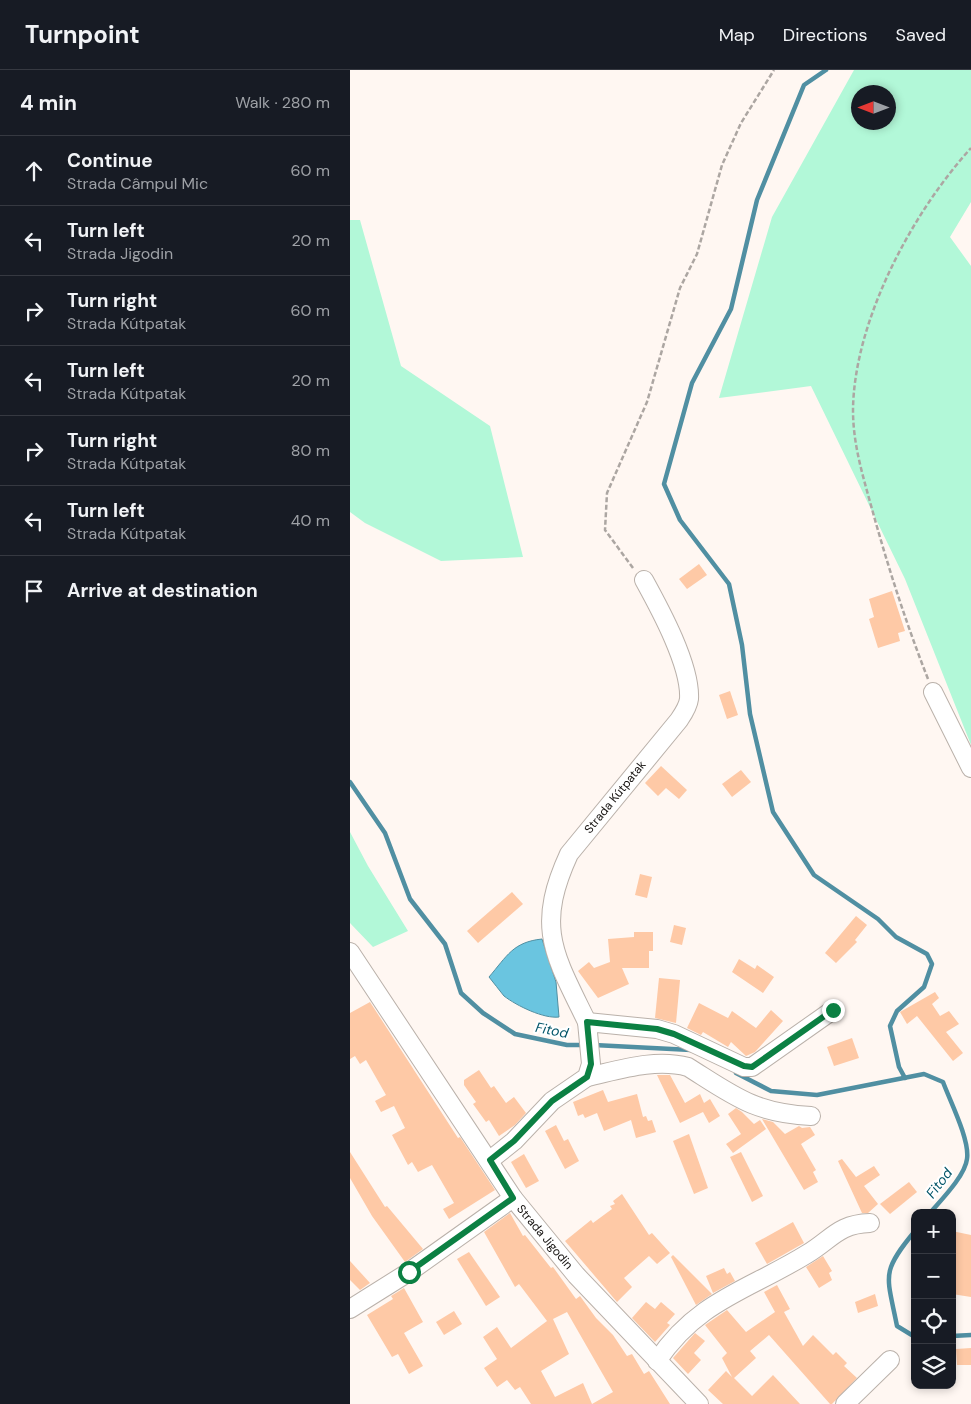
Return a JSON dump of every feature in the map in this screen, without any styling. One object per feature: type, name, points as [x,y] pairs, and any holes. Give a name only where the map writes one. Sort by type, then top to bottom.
[{"type":"street","name":"Strada Kútpatak","points":[[589,1071],[587,1026],[555,955],[550,933],[553,896],[560,873],[569,854],[679,720],[689,701],[685,676],[668,624],[644,580]]},
{"type":"street","points":[[933,692],[971,768]]},
{"type":"street","name":"Strada Jigodin","points":[[350,952],[490,1160],[513,1198],[576,1275],[699,1404]]},
{"type":"street","points":[[587,1026],[657,1029],[674,1034],[744,1066],[752,1067],[833,1010]]},
{"type":"street","points":[[490,1160],[514,1141],[552,1101],[589,1071],[652,1065],[679,1065],[688,1067],[750,1105],[772,1112],[811,1116]]},
{"type":"street","points":[[350,1309],[409,1272],[513,1198]]},
{"type":"street","points":[[657,1361],[669,1343],[690,1322],[715,1303],[807,1254],[852,1224],[870,1223]]},
{"type":"street","points":[[845,1404],[890,1360]]},
{"type":"path","points":[[644,580],[605,530],[607,493],[647,402],[680,288],[697,254],[730,143],[774,70]]},
{"type":"path","points":[[933,692],[910,634],[889,569],[858,458],[853,410],[857,371],[886,276],[934,198],[971,148]]},
{"type":"green space","points":[[854,70],[971,70],[971,202],[950,237],[971,266],[971,745],[905,579],[811,386],[719,398],[772,217]]},
{"type":"green space","points":[[350,220],[360,220],[401,366],[490,426],[523,557],[441,561],[365,523],[350,512]]},
{"type":"green space","points":[[350,832],[368,866],[408,931],[373,947],[350,923]]},
{"type":"water","points":[[542,939],[556,982],[559,1017],[538,1014],[516,1004],[504,996],[489,977],[511,951],[524,943]]},
{"type":"building","points":[[699,564],[707,575],[687,589],[679,579]]},
{"type":"building","points":[[892,591],[905,631],[898,633],[900,641],[878,648],[869,619],[874,617],[869,599]]},
{"type":"building","points":[[730,691],[738,715],[727,719],[719,695]]},
{"type":"building","points":[[661,766],[687,790],[679,799],[666,788],[658,796],[645,783]]},
{"type":"building","points":[[741,770],[751,782],[732,797],[722,784]]},
{"type":"building","points":[[640,874],[652,877],[647,898],[635,895]]},
{"type":"building","points":[[512,892],[523,904],[478,943],[467,931]]},
{"type":"building","points":[[856,916],[867,925],[855,940],[857,942],[836,963],[825,953]]},
{"type":"building","points":[[674,925],[686,928],[682,945],[670,942]]},
{"type":"building","points":[[634,932],[653,932],[653,951],[649,951],[649,968],[622,968],[629,984],[598,998],[578,971],[589,962],[594,968],[610,962],[608,939],[634,937]]},
{"type":"building","points":[[739,959],[755,969],[757,965],[774,977],[763,993],[732,972]]},
{"type":"building","points":[[659,978],[680,980],[676,1023],[655,1018]]},
{"type":"building","points":[[935,992],[939,998],[932,1004],[940,1016],[949,1011],[959,1024],[946,1032],[963,1053],[953,1061],[917,1016],[907,1024],[900,1012]]},
{"type":"building","points":[[370,1002],[458,1138],[460,1137],[495,1190],[449,1219],[443,1209],[454,1203],[432,1165],[418,1172],[412,1162],[408,1165],[392,1135],[405,1128],[394,1106],[381,1112],[375,1101],[386,1095],[366,1060],[360,1064],[355,1056],[350,1059],[350,1013]]},
{"type":"building","points":[[699,1003],[728,1018],[732,1011],[756,1028],[771,1010],[783,1021],[755,1052],[746,1056],[731,1042],[728,1047],[703,1032],[701,1035],[687,1028]]},
{"type":"building","points":[[852,1038],[859,1058],[834,1066],[827,1047]]},
{"type":"building","points":[[479,1070],[491,1088],[494,1086],[506,1103],[514,1097],[526,1113],[515,1125],[499,1136],[489,1120],[486,1122],[473,1104],[476,1102],[464,1085],[464,1080]]},
{"type":"building","points":[[657,1075],[670,1075],[685,1103],[700,1094],[704,1103],[710,1099],[720,1116],[709,1123],[703,1112],[680,1123]]},
{"type":"building","points":[[603,1090],[608,1102],[637,1094],[643,1117],[646,1116],[648,1121],[652,1120],[656,1132],[636,1138],[631,1120],[604,1131],[597,1113],[585,1118],[583,1114],[578,1116],[573,1102]]},
{"type":"building","points":[[736,1108],[754,1124],[760,1120],[766,1129],[733,1153],[726,1144],[741,1134],[728,1114]]},
{"type":"building","points":[[762,1119],[773,1122],[785,1134],[799,1126],[802,1128],[810,1127],[815,1135],[801,1144],[816,1170],[813,1172],[818,1182],[804,1190]]},
{"type":"building","points":[[556,1125],[564,1141],[568,1139],[579,1161],[565,1169],[545,1131]]},
{"type":"building","points":[[689,1134],[708,1188],[694,1194],[673,1141]]},
{"type":"building","points":[[350,1152],[385,1207],[387,1206],[423,1249],[405,1262],[372,1216],[350,1178]]},
{"type":"building","points":[[741,1152],[763,1196],[752,1202],[730,1157]]},
{"type":"building","points":[[524,1154],[539,1181],[526,1188],[511,1162]]},
{"type":"building","points":[[842,1159],[856,1177],[874,1166],[880,1175],[864,1186],[878,1204],[868,1213],[862,1213],[838,1161]]},
{"type":"building","points":[[909,1182],[917,1192],[890,1214],[880,1204]]},
{"type":"building","points":[[622,1194],[649,1235],[652,1233],[670,1253],[657,1264],[649,1256],[624,1278],[632,1287],[617,1302],[565,1241],[591,1220],[593,1223],[612,1209],[610,1206],[615,1204],[613,1201]]},
{"type":"building","points":[[510,1213],[523,1236],[525,1235],[551,1268],[553,1267],[576,1299],[580,1296],[596,1318],[613,1335],[627,1356],[632,1354],[644,1374],[649,1371],[670,1404],[592,1404],[531,1404],[520,1387],[515,1390],[507,1380],[497,1387],[484,1368],[497,1359],[483,1337],[497,1327],[511,1348],[547,1321],[519,1284],[515,1287],[484,1232]],"holes":[[[567,1312],[613,1392],[592,1404],[583,1383],[555,1397],[541,1371],[569,1354],[553,1319]]]},
{"type":"building","points":[[793,1222],[804,1243],[767,1264],[755,1243]]},
{"type":"building","points":[[956,1232],[971,1235],[971,1297],[956,1295]]},
{"type":"building","points":[[469,1252],[500,1297],[486,1306],[457,1259]]},
{"type":"building","points":[[673,1255],[712,1294],[696,1305],[671,1257]]},
{"type":"building","points":[[823,1256],[832,1271],[829,1273],[832,1280],[819,1288],[806,1267]]},
{"type":"building","points":[[350,1261],[370,1283],[360,1290],[350,1280]]},
{"type":"building","points":[[724,1268],[727,1274],[730,1272],[735,1281],[713,1293],[706,1276]]},
{"type":"building","points":[[777,1285],[790,1309],[784,1312],[803,1346],[813,1335],[833,1355],[836,1352],[847,1363],[844,1366],[857,1378],[832,1404],[769,1335],[750,1351],[756,1358],[734,1378],[752,1396],[773,1375],[800,1404],[723,1404],[708,1390],[726,1371],[732,1377],[722,1358],[727,1353],[705,1325],[727,1310],[746,1332],[775,1312],[764,1292]]},
{"type":"building","points":[[404,1288],[423,1322],[404,1333],[423,1366],[409,1374],[398,1354],[392,1357],[367,1315],[393,1299],[391,1296]]},
{"type":"building","points":[[875,1294],[878,1306],[858,1313],[855,1302]]},
{"type":"building","points":[[646,1302],[655,1309],[661,1302],[675,1314],[667,1323],[670,1325],[655,1342],[632,1318]]},
{"type":"building","points":[[454,1311],[462,1324],[444,1335],[436,1322]]},
{"type":"building","points":[[695,1333],[705,1341],[694,1353],[701,1360],[688,1374],[673,1358]]},
{"type":"building","points":[[971,1348],[971,1365],[957,1365],[956,1349]]},
{"type":"waterway","points":[[826,70],[804,85],[757,200],[731,309],[692,383],[664,484],[680,520],[729,584],[742,645],[750,714],[773,812],[814,875],[878,919],[896,937],[927,954],[932,964],[924,987],[897,1011],[890,1026],[899,1067],[905,1078]]},
{"type":"waterway","name":"Fitod","points":[[350,782],[385,833],[410,899],[445,944],[461,993],[483,1013],[515,1034],[567,1045],[586,1045]]},
{"type":"waterway","name":"Fitod","points":[[594,1045],[691,1050]]},
{"type":"waterway","name":"Fitod","points":[[736,1073],[771,1091],[817,1095],[924,1074],[943,1082],[963,1131],[967,1159],[962,1173],[934,1209]]},
{"type":"waterway","name":"Fitod","points":[[911,1236],[896,1256],[889,1275],[889,1285],[897,1326],[911,1335]]},
{"type":"waterway","name":"Fitod","points":[[956,1336],[971,1335]]},
{"type":"route","points":[[409,1272],[426,1258],[513,1198],[490,1160],[514,1141],[552,1101],[587,1077],[591,1064],[587,1022],[657,1029],[674,1034],[744,1066],[752,1067],[833,1010]]}]
